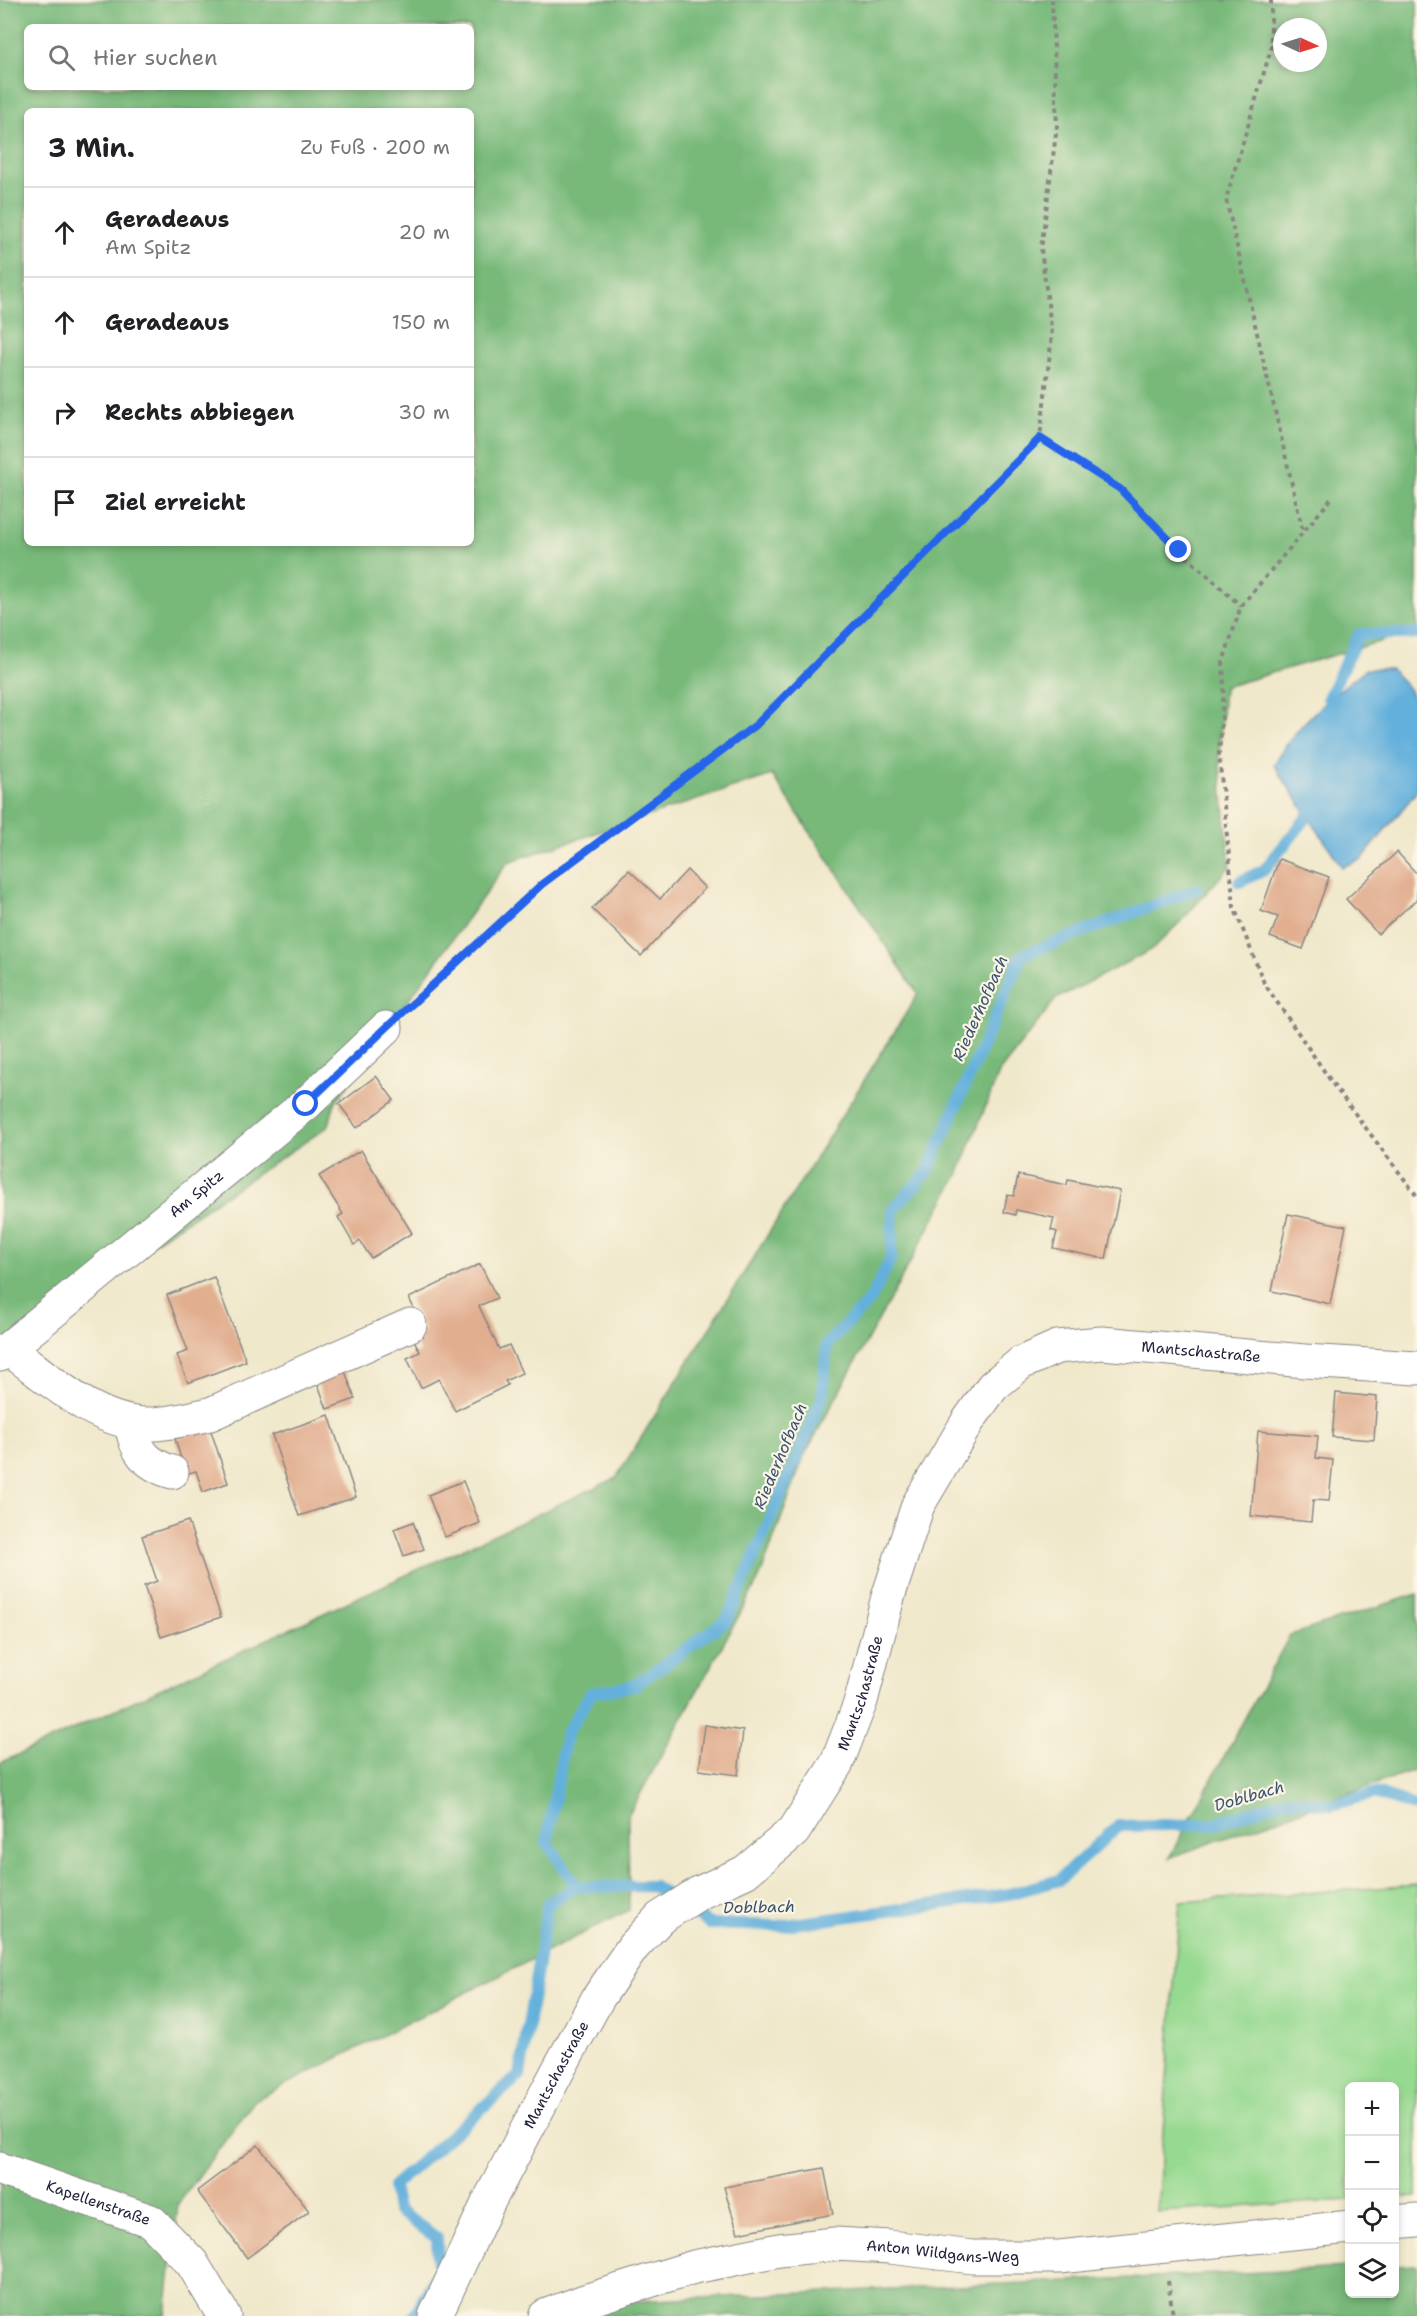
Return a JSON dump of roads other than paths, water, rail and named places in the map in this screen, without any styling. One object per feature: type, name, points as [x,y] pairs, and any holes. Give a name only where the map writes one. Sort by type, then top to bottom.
[{"type":"street","name":"Am Spitz","points":[[4,1352],[306,1104],[386,1028]]},
{"type":"street","points":[[4,1352],[106,1417],[131,1423],[150,1424],[175,1422],[210,1414],[410,1325]]},
{"type":"street","name":"Mantschastraße","points":[[435,2316],[489,2201],[598,1998],[633,1947],[660,1918],[699,1893],[745,1872],[794,1831],[837,1763],[861,1701],[888,1597],[918,1505],[968,1421],[993,1386],[1021,1363],[1056,1347],[1102,1343],[1305,1361],[1417,1368]]},
{"type":"street","points":[[131,1423],[137,1449],[162,1469],[172,1472]]},
{"type":"street","name":"Kapellenstraße","points":[[0,2169],[151,2222],[192,2263],[224,2316]]},
{"type":"street","points":[[1399,2222],[1417,2220]]},
{"type":"street","name":"Anton Wildgans-Weg","points":[[545,2316],[694,2267],[835,2244],[890,2247],[972,2257],[1059,2257],[1345,2228]]},
{"type":"water","points":[[1366,669],[1391,669],[1409,689],[1417,707],[1417,791],[1362,859],[1342,867],[1274,765],[1303,724]]},
{"type":"waterway","name":"Riederhofbach","points":[[1328,698],[1359,634],[1417,634]]},
{"type":"waterway","name":"Riederhofbach","points":[[1239,882],[1264,870],[1308,816]]},
{"type":"waterway","name":"Riederhofbach","points":[[577,1887],[547,1842],[566,1734],[591,1693],[635,1685],[727,1620],[822,1399],[827,1344],[871,1299],[891,1258],[893,1209],[927,1173],[1022,955],[1197,889]]},
{"type":"waterway","name":"Doblbach","points":[[414,2316],[438,2271],[437,2238],[397,2210],[393,2186],[520,2075],[548,1903],[577,1887],[654,1886],[709,1924],[779,1926],[1009,1894],[1059,1880],[1118,1826],[1216,1824],[1288,1799],[1331,1805],[1375,1793],[1417,1807]]}]
